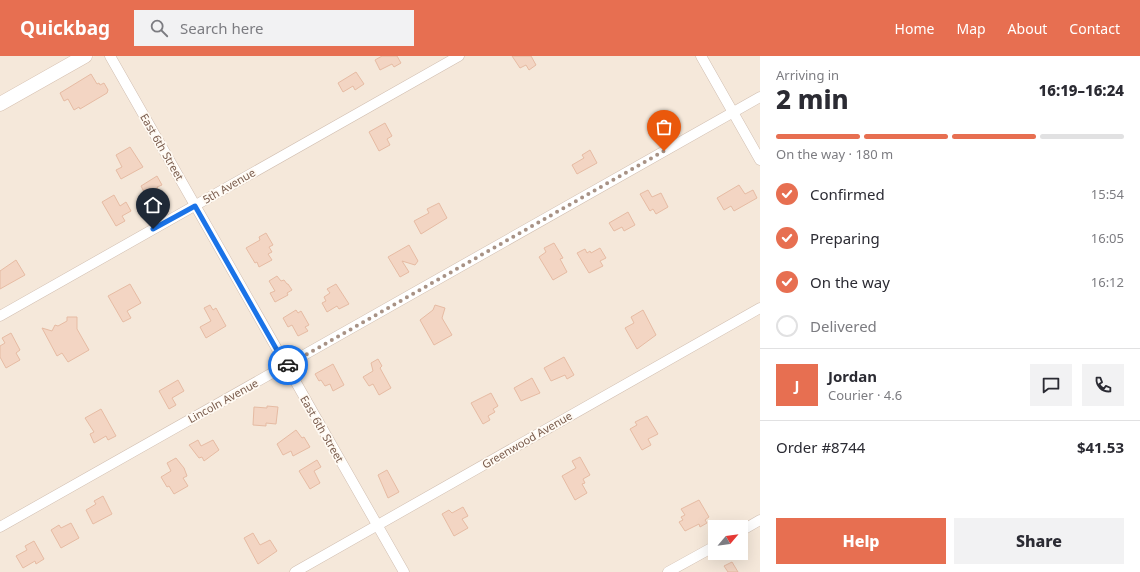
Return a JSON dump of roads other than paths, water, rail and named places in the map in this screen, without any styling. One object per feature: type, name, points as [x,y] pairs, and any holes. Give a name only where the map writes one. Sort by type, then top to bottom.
[{"type":"street","points":[[0,104],[85,56]]},
{"type":"street","name":"East 6th Street","points":[[110,56],[404,572]]},
{"type":"street","name":"5th Avenue","points":[[0,316],[459,56]]},
{"type":"street","points":[[701,56],[760,160]]},
{"type":"street","name":"Lincoln Avenue","points":[[0,527],[760,97]]},
{"type":"street","name":"Greenwood Avenue","points":[[295,572],[760,308]]},
{"type":"street","points":[[748,527],[760,520]]},
{"type":"street","points":[[668,572],[708,550]]}]
